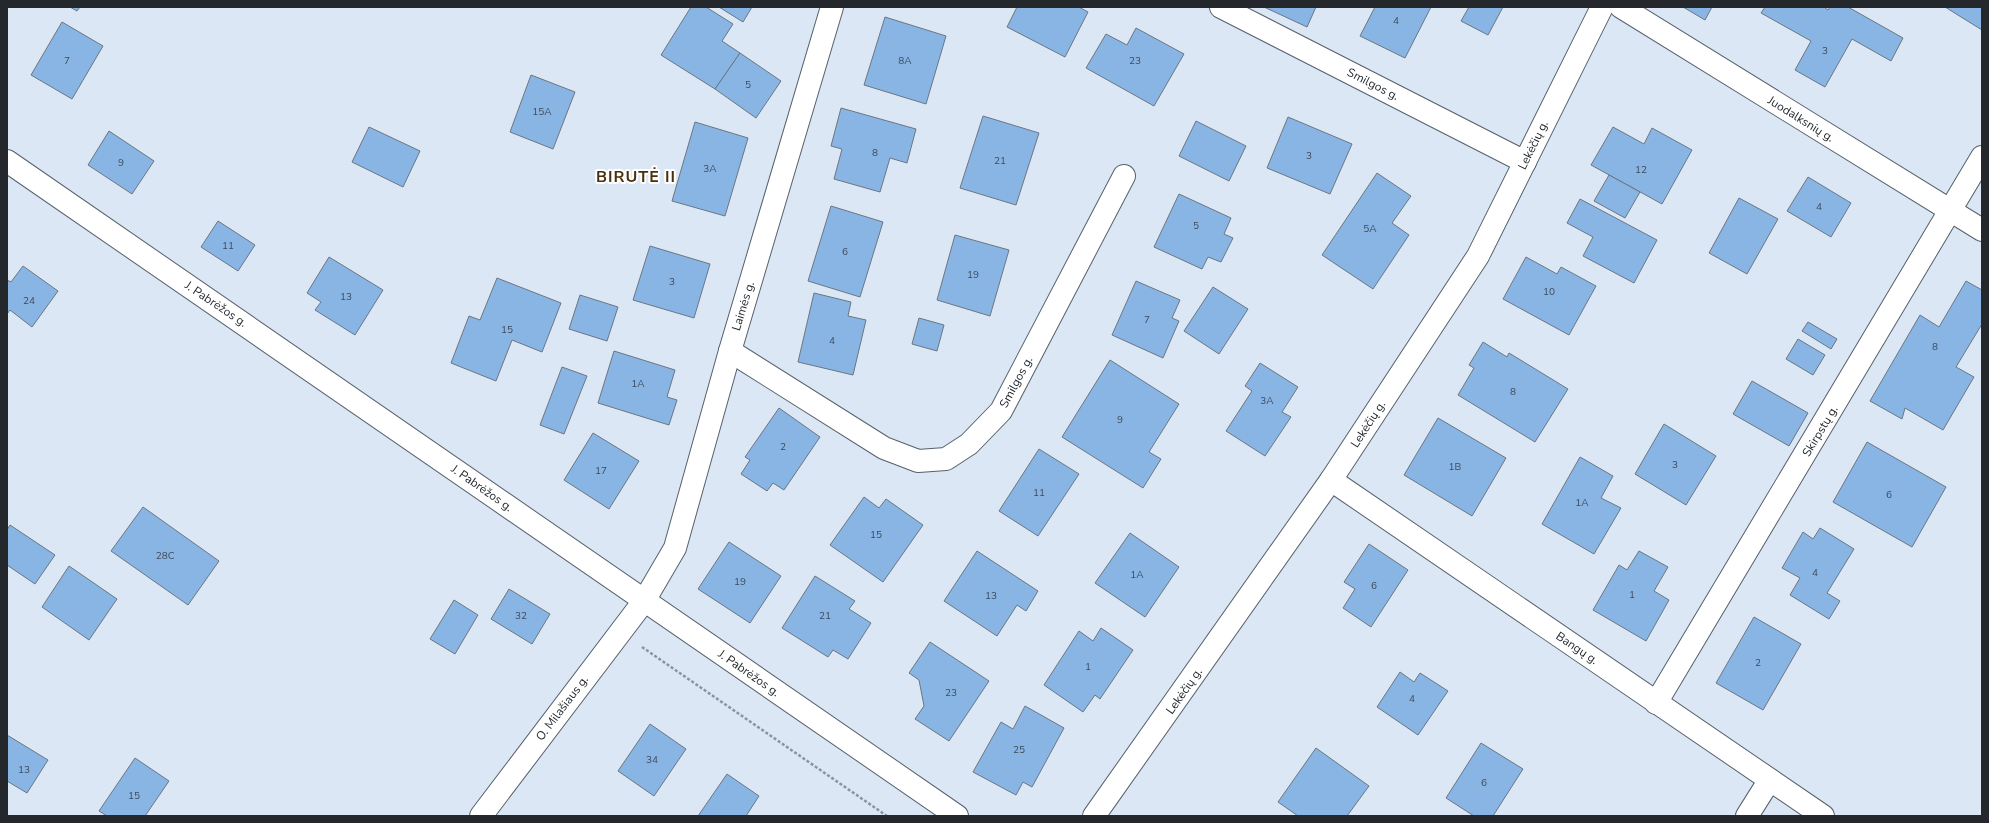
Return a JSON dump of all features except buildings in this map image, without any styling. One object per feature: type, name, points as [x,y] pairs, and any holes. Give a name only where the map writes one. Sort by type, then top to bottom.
[{"type":"street","name":"Laimės g.","points":[[644,601],[675,548],[730,351],[832,7]]},
{"type":"street","name":"Smilgos g.","points":[[1221,7],[1525,162]]},
{"type":"street","name":"Lekėčių g.","points":[[1094,816],[1331,480],[1478,256],[1602,7]]},
{"type":"street","name":"Juodalksnių g.","points":[[1621,7],[1982,230]]},
{"type":"street","name":"Skirpstų g.","points":[[1656,703],[1982,158]]},
{"type":"street","name":"J. Pabrėžos g.","points":[[7,161],[395,427],[644,601],[957,816]]},
{"type":"street","name":"Smilgos g.","points":[[730,351],[884,448],[918,461],[946,459],[969,444],[1001,411],[1124,176]]},
{"type":"street","name":"Bangų g.","points":[[1331,480],[1769,781],[1823,816]]},
{"type":"street","name":"O. Milašiaus g.","points":[[481,816],[619,631],[644,601]]},
{"type":"street","points":[[1747,816],[1769,781]]},
{"type":"path","points":[[619,631],[887,816]]},
{"type":"district","name":"BIRUTĖ II","points":[[636,177]]}]
